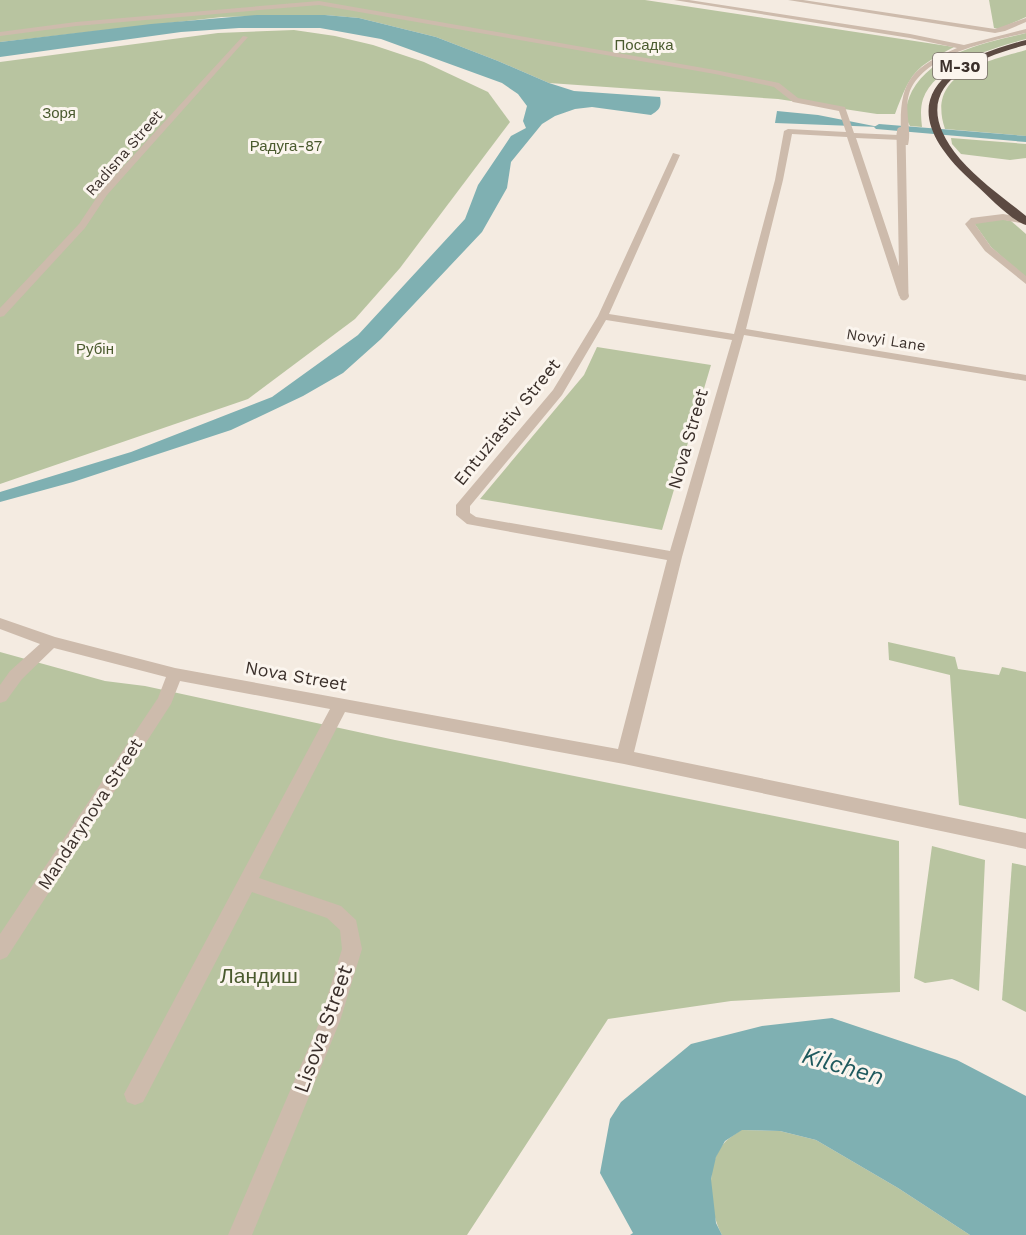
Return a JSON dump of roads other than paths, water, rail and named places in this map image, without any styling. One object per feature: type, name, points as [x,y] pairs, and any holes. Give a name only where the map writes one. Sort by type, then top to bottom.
[{"type":"highway","name":"М-30","points":[[1026,42],[974,60],[950,73],[939,84],[931,111],[940,138],[956,160],[1026,222]]},
{"type":"street","points":[[677,0],[910,36],[963,47]]},
{"type":"street","points":[[791,0],[990,30],[1003,30],[1026,20]]},
{"type":"street","points":[[0,34],[76,24],[319,3],[540,40],[776,85],[796,100],[842,109],[904,296]]},
{"type":"street","points":[[904,296],[906,93],[921,72],[963,47],[1026,31]]},
{"type":"street","name":"Radisna Street","points":[[0,314],[82,226],[104,193],[245,37]]},
{"type":"street","name":"Nova Street","points":[[624,757],[675,557],[739,334],[782,172],[788,131],[902,138],[901,131],[904,296]]},
{"type":"street","name":"Entuziastiv Street","points":[[675,557],[472,521],[462,515],[463,506],[558,392],[603,316],[676,155]]},
{"type":"street","points":[[1026,222],[997,217],[974,220],[970,224],[988,249],[1026,281]]},
{"type":"street","name":"Novyi Lane","points":[[603,316],[739,334],[1026,378]]},
{"type":"street","name":"Nova Street","points":[[0,623],[51,642],[176,674],[624,757],[1026,841]]},
{"type":"street","points":[[0,697],[16,675],[51,642]]},
{"type":"street","name":"Mandarynova Street","points":[[0,951],[165,700],[176,674]]},
{"type":"street","points":[[135,1094],[341,704]]},
{"type":"street","name":"Lisova Street","points":[[240,1235],[330,1021],[352,949],[350,926],[333,912],[246,882]]},
{"type":"water","points":[[257,15],[325,15],[359,18],[436,37],[574,91],[660,97],[661,103],[658,110],[651,115],[592,107],[575,109],[555,116],[542,124],[511,162],[507,188],[482,232],[381,339],[343,373],[303,396],[231,430],[73,482],[0,502],[0,492],[131,452],[272,397],[358,335],[465,219],[478,185],[511,136],[526,128],[523,121],[527,106],[518,94],[502,83],[381,39],[320,28],[239,28],[181,32],[0,57],[0,42],[151,24]]},
{"type":"water","points":[[777,111],[818,115],[879,127],[775,123]]},
{"type":"water","name":"Kilchen","points":[[832,1018],[957,1060],[1026,1096],[1026,1235],[970,1235],[898,1188],[816,1140],[780,1131],[742,1130],[725,1141],[716,1157],[711,1179],[716,1223],[722,1235],[630,1235],[633,1233],[600,1173],[610,1119],[621,1102],[691,1044],[762,1026]]},
{"type":"waterway","points":[[879,127],[1026,139]]},
{"type":"park label","name":"Посадка","points":[[644,45]]},
{"type":"park label","name":"Зоря","points":[[59,113]]},
{"type":"park label","name":"Радуга-87","points":[[286,146]]},
{"type":"park label","name":"Рубін","points":[[95,349]]},
{"type":"park label","name":"Ландиш","points":[[259,976]]}]
